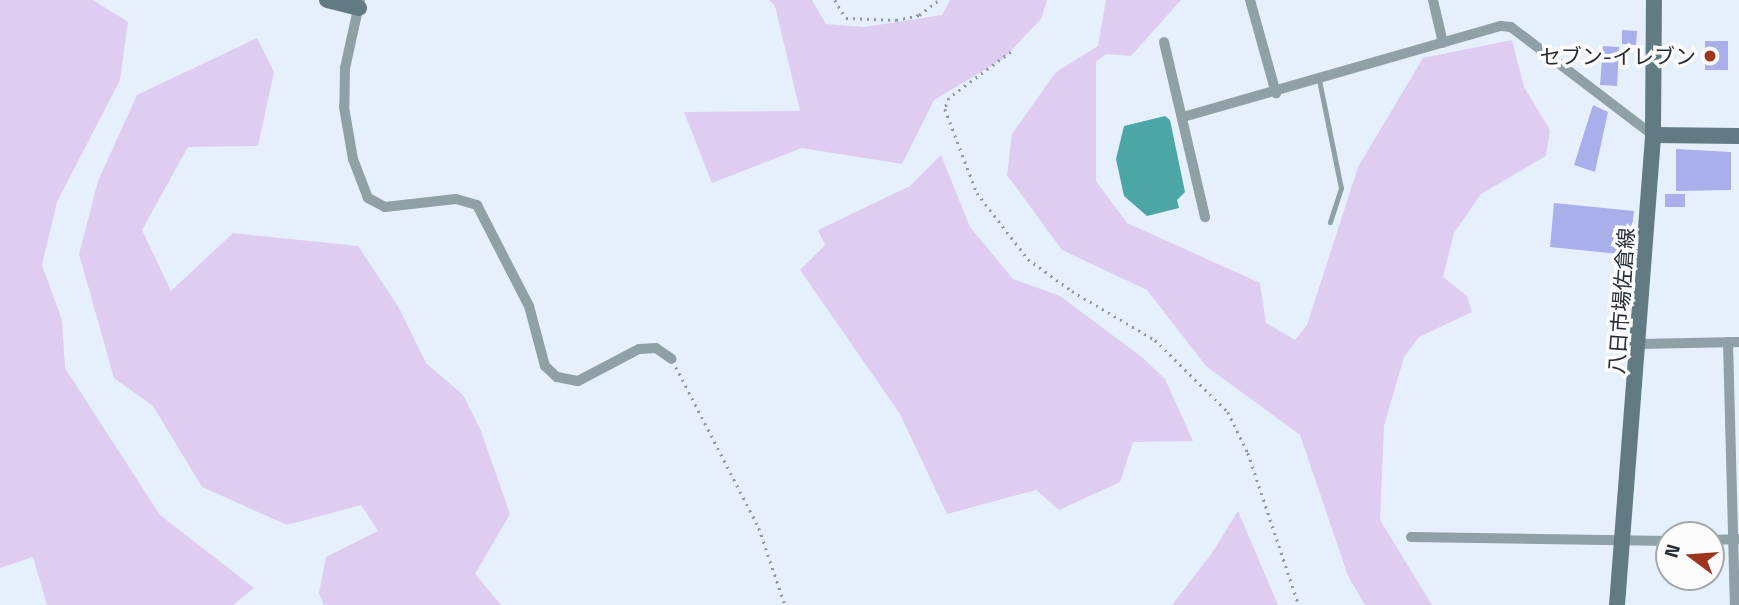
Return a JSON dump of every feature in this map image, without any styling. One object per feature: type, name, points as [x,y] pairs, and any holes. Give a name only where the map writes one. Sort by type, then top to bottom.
[{"type":"main road","points":[[327,0],[360,4]]},
{"type":"main road","name":"八日市場佐倉線","points":[[1617,605],[1624,542],[1653,135],[1654,0]]},
{"type":"main road","points":[[1653,135],[1739,136]]},
{"type":"street","points":[[1250,0],[1276,93]]},
{"type":"street","points":[[1433,0],[1443,43]]},
{"type":"street","points":[[360,4],[345,68],[344,107],[354,159],[368,198],[385,207],[456,199],[477,205],[529,306],[545,366],[557,377],[578,381],[639,349],[656,348],[672,359]]},
{"type":"street","points":[[1184,117],[1276,93],[1443,43],[1511,27],[1653,135]]},
{"type":"street","points":[[1164,42],[1184,117],[1205,217]]},
{"type":"street","points":[[1639,344],[1733,342],[1735,605]]},
{"type":"street","points":[[1411,537],[1655,541]]},
{"type":"lane","points":[[1319,80],[1341,188],[1330,222]]},
{"type":"path","points":[[835,0],[846,18],[896,20],[919,15],[939,0]]},
{"type":"path","points":[[1011,52],[949,99],[945,109],[977,193],[1028,259],[1072,291],[1155,340],[1228,412],[1248,453],[1298,605]]},
{"type":"path","points":[[672,359],[759,528],[785,605]]},
{"type":"shaded area","points":[[0,0],[93,0],[128,22],[120,80],[57,202],[42,265],[62,320],[65,368],[160,515],[254,588],[233,605],[47,605],[33,557],[0,568]]},
{"type":"shaded area","points":[[769,0],[812,0],[826,24],[864,27],[942,15],[950,0],[1047,0],[1041,19],[1003,59],[934,100],[902,164],[802,148],[712,183],[684,112],[800,111],[775,6]]},
{"type":"shaded area","points":[[1106,0],[1181,0],[1131,56],[1106,54],[1096,62],[1096,181],[1127,223],[1260,283],[1266,323],[1295,340],[1307,325],[1358,167],[1423,58],[1512,40],[1524,87],[1550,130],[1546,156],[1481,194],[1454,233],[1443,277],[1467,296],[1472,312],[1419,337],[1404,357],[1384,426],[1380,520],[1432,605],[1365,605],[1348,576],[1300,435],[1206,366],[1147,290],[1062,250],[1007,175],[1012,134],[1056,72],[1098,46]]},
{"type":"shaded area","points":[[257,38],[274,72],[258,146],[188,147],[142,230],[171,291],[233,233],[358,246],[399,308],[426,363],[463,395],[481,431],[510,514],[475,574],[501,605],[324,605],[319,593],[326,557],[378,531],[361,505],[287,525],[202,487],[153,406],[114,378],[79,254],[98,181],[137,95]]},
{"type":"shaded area","points":[[1165,116],[1170,120],[1185,192],[1177,200],[1179,208],[1147,216],[1124,196],[1116,159],[1124,126]]},
{"type":"shaded area","points":[[941,155],[970,227],[1013,279],[1060,296],[1143,358],[1165,379],[1193,441],[1133,442],[1120,482],[1059,510],[1036,490],[947,514],[900,414],[800,270],[825,245],[818,230],[910,186]]},
{"type":"shaded area","points":[[1238,511],[1278,605],[1172,605],[1212,553]]},
{"type":"building","points":[[1622,30],[1637,31],[1636,45],[1622,44]]},
{"type":"building","points":[[1705,41],[1728,41],[1728,70],[1705,70]]},
{"type":"building","points":[[1603,46],[1619,47],[1617,86],[1600,85]]},
{"type":"building","points":[[1593,105],[1608,112],[1595,172],[1574,165]]},
{"type":"building","points":[[1676,149],[1731,152],[1731,190],[1676,191]]},
{"type":"building","points":[[1665,194],[1685,194],[1685,207],[1665,207]]},
{"type":"building","points":[[1554,203],[1634,211],[1629,255],[1550,247]]},
{"type":"place","name":"セブン-イレブン","points":[[1710,56]]}]
